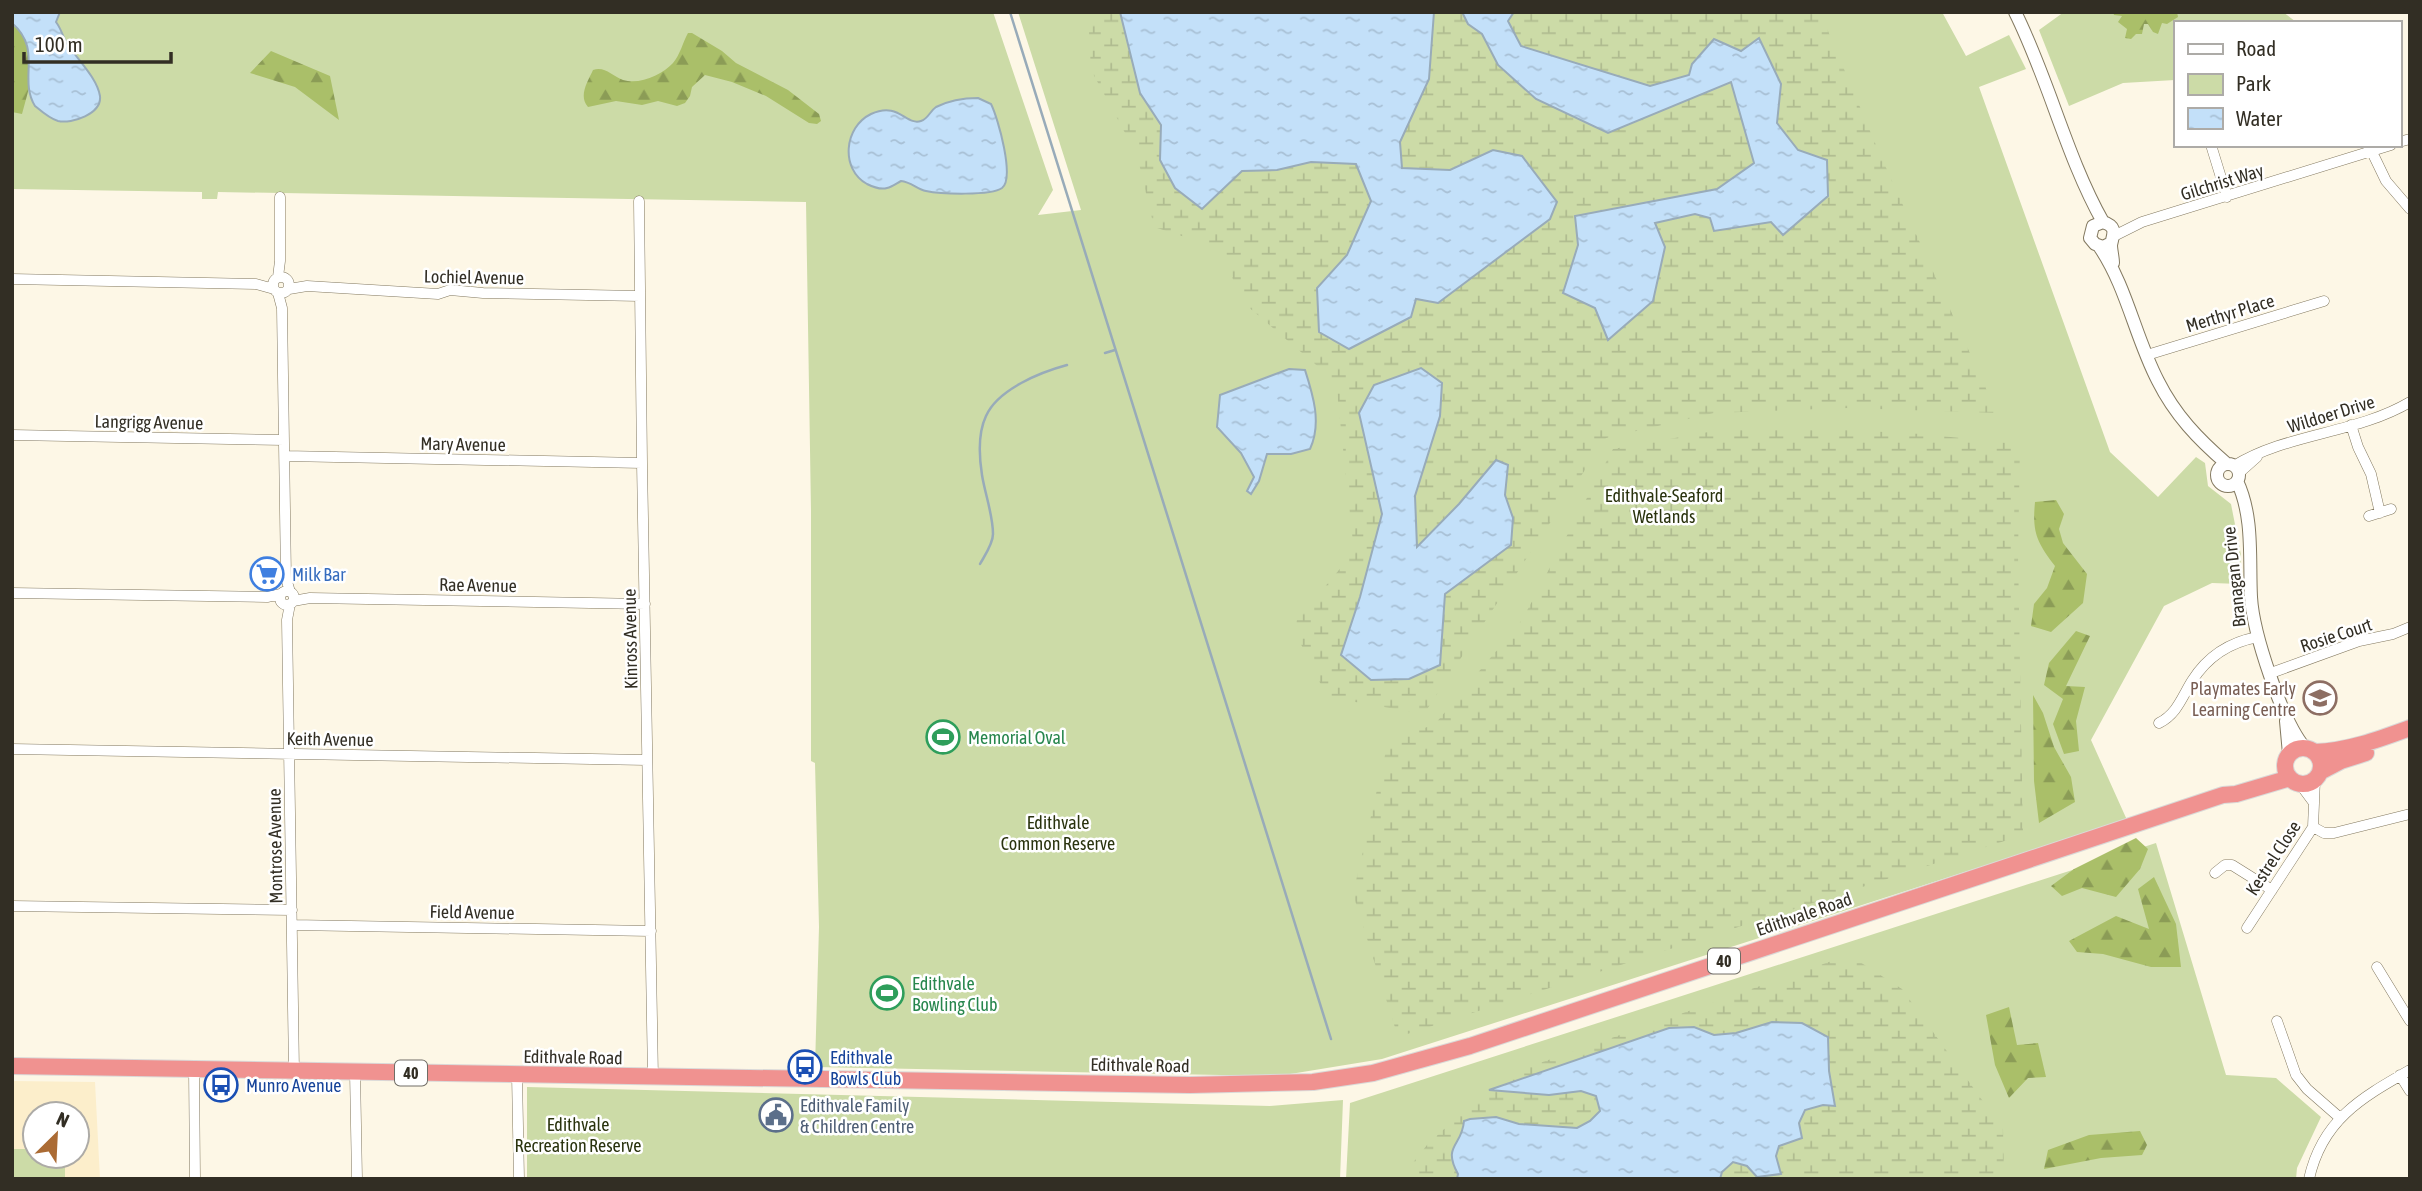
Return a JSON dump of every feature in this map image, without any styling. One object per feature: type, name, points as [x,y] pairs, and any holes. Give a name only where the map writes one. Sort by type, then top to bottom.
[{"type":"highway","name":"40","points":[[2287,758],[2294,750],[2327,752],[2410,728]]},
{"type":"highway","name":"Edithvale Road","points":[[12,1066],[1241,1085],[1313,1082],[1373,1073],[1469,1046],[2223,795],[2306,778],[2341,761],[2410,739]]},
{"type":"highway","points":[[2287,758],[2286,771],[2306,778],[2321,762],[2310,750]]},
{"type":"highway","name":"Edithvale Road","points":[[2223,795],[2274,770],[2287,758]]},
{"type":"street","name":"Branagan Drive","points":[[2015,12],[2039,62],[2088,195],[2106,233],[2114,267],[2157,380],[2173,408],[2200,441],[2231,470],[2244,496],[2252,556],[2253,619],[2286,717],[2310,750]]},
{"type":"street","points":[[2212,147],[2227,197]]},
{"type":"street","points":[[2344,147],[2348,158]]},
{"type":"street","name":"Gilchrist Way","points":[[2106,233],[2386,147]]},
{"type":"street","points":[[2372,152],[2386,181],[2410,209]]},
{"type":"street","name":"Montrose Avenue","points":[[280,197],[294,1071]]},
{"type":"street","name":"Kinross Avenue","points":[[639,201],[653,1077]]},
{"type":"street","name":"Lochiel Avenue","points":[[12,279],[256,284],[438,294],[450,290],[640,296]]},
{"type":"street","name":"Merthyr Place","points":[[2147,355],[2323,301]]},
{"type":"street","name":"Wildoer Drive","points":[[2231,470],[2260,454],[2389,413],[2410,402]]},
{"type":"street","points":[[2351,425],[2371,474],[2374,514],[2392,509]]},
{"type":"street","name":"Langrigg Avenue","points":[[12,435],[284,440]]},
{"type":"street","name":"Mary Avenue","points":[[285,456],[642,463]]},
{"type":"street","name":"Branagan Drive","points":[[2231,470],[2231,485],[2224,485],[2245,513]]},
{"type":"street","name":"Rae Avenue","points":[[12,593],[645,604]]},
{"type":"street","name":"Rosie Court","points":[[2271,673],[2359,641],[2393,634],[2410,627]]},
{"type":"street","points":[[2159,723],[2176,711],[2191,681],[2207,662],[2235,644],[2258,637]]},
{"type":"street","name":"Branagan Drive","points":[[2286,717],[2287,758]]},
{"type":"street","name":"Keith Avenue","points":[[12,749],[647,760]]},
{"type":"street","name":"Kestrel Close","points":[[2247,928],[2313,827],[2314,803],[2306,778]]},
{"type":"street","points":[[2313,827],[2329,834],[2410,814]]},
{"type":"street","points":[[2215,873],[2225,865],[2232,865],[2272,890]]},
{"type":"street","points":[[12,906],[292,910]]},
{"type":"street","name":"Field Avenue","points":[[292,925],[651,931]]},
{"type":"street","points":[[2377,967],[2410,1021]]},
{"type":"street","points":[[2277,1021],[2296,1075],[2339,1117]]},
{"type":"street","points":[[194,1069],[194,1179]]},
{"type":"street","points":[[355,1072],[357,1179]]},
{"type":"street","points":[[2309,1179],[2312,1162],[2321,1143],[2339,1117],[2358,1100],[2405,1072],[2410,1091]]},
{"type":"street","points":[[517,1075],[519,1179]]},
{"type":"shaded area","points":[[12,1081],[95,1082],[100,1179],[12,1179]]},
{"type":"green space","points":[[12,12],[993,12],[1053,190],[1038,215],[1081,210],[1018,12],[1942,12],[1966,56],[2009,35],[2026,69],[1979,87],[2110,452],[2158,497],[2196,457],[2205,463],[2208,486],[2231,504],[2241,555],[2240,584],[2212,583],[2164,606],[2091,740],[2127,820],[1382,1059],[1278,1076],[815,1067],[819,927],[815,763],[811,761],[811,511],[806,202],[218,192],[217,199],[202,199],[202,192],[12,189]]},
{"type":"green space","points":[[1088,12],[1820,12],[1878,150],[1997,413],[1848,408],[1714,413],[1606,438],[1424,714],[1327,697],[1292,626],[1354,552],[1336,382],[1238,298],[1225,250],[1154,227],[1137,155],[1091,70]]},
{"type":"green space","points":[[2064,12],[2283,12],[2295,21],[2174,21],[2174,80],[2123,83],[2069,106],[2039,30]]},
{"type":"green space","points":[[2113,12],[2177,12],[2178,17],[2167,24],[2162,23],[2158,34],[2153,32],[2148,24],[2144,24],[2142,34],[2136,34],[2131,39],[2125,38],[2127,29],[2118,22],[2122,16],[2114,15]]},
{"type":"green space","points":[[12,24],[22,34],[31,55],[31,77],[22,114],[12,112]]},
{"type":"green space","points":[[688,33],[722,51],[736,63],[788,90],[819,114],[821,121],[817,124],[809,123],[766,96],[732,82],[705,75],[692,87],[685,103],[677,106],[658,101],[642,105],[616,101],[588,107],[585,103],[584,93],[593,70],[605,70],[630,81],[650,78],[673,63]]},
{"type":"green space","points":[[271,51],[330,76],[339,120],[295,87],[250,73]]},
{"type":"green space","name":"Edithvale-Seaford Wetlands","points":[[1720,430],[1848,430],[2020,444],[2018,554],[2023,835],[1398,1037],[1353,894],[1388,742],[1435,724],[1522,620],[1613,449]]},
{"type":"green space","points":[[2056,500],[2064,514],[2059,529],[2063,543],[2087,574],[2083,603],[2051,632],[2031,626],[2034,604],[2047,588],[2055,566],[2037,537],[2034,513],[2035,502]]},
{"type":"green space","points":[[2076,631],[2090,636],[2066,686],[2085,687],[2076,721],[2079,751],[2064,754],[2053,724],[2063,699],[2044,685],[2049,663]]},
{"type":"green space","points":[[2033,695],[2043,713],[2054,747],[2071,777],[2075,802],[2039,823],[2034,781]]},
{"type":"green space","points":[[2136,838],[2148,849],[2140,869],[2116,897],[2082,888],[2062,896],[2051,886],[2074,869]]},
{"type":"green space","points":[[2156,843],[2226,1075],[2276,1078],[2321,1117],[2297,1168],[2296,1179],[1346,1179],[1350,1103]]},
{"type":"green space","points":[[2154,877],[2176,924],[2181,967],[2151,967],[2103,954],[2077,952],[2069,941],[2116,916],[2149,929],[2138,889]]},
{"type":"green space","points":[[1849,955],[1902,989],[2003,1129],[2004,1179],[1400,1179],[1427,1145],[1500,1077]]},
{"type":"green space","points":[[2009,1007],[2017,1045],[2038,1043],[2046,1077],[2028,1078],[2009,1098],[1995,1065],[1986,1015]]},
{"type":"green space","name":"Edithvale Recreation Reserve","points":[[527,1087],[1270,1106],[1343,1100],[1340,1179],[527,1179]]},
{"type":"green space","points":[[2140,1131],[2147,1145],[2142,1155],[2101,1158],[2044,1169],[2048,1150],[2089,1135]]},
{"type":"green space","points":[[12,1149],[21,1149],[21,1170],[65,1170],[65,1179],[12,1179]]},
{"type":"water","points":[[12,12],[60,12],[56,22],[66,42],[98,89],[99,102],[91,113],[64,122],[49,117],[35,106],[30,96],[26,43],[12,23]]},
{"type":"water","points":[[1120,12],[1434,12],[1429,79],[1400,142],[1402,168],[1450,170],[1493,150],[1522,156],[1557,202],[1550,219],[1438,303],[1416,299],[1411,317],[1349,349],[1319,332],[1317,288],[1347,255],[1371,201],[1356,164],[1311,162],[1277,170],[1242,171],[1202,209],[1175,188],[1160,160],[1161,125],[1140,93]]},
{"type":"water","points":[[1462,12],[1514,12],[1508,21],[1521,46],[1650,86],[1689,75],[1692,64],[1714,39],[1741,51],[1759,38],[1781,84],[1777,123],[1798,150],[1827,160],[1828,196],[1783,235],[1771,222],[1714,231],[1710,218],[1695,214],[1655,223],[1665,247],[1653,301],[1608,340],[1595,308],[1563,293],[1578,245],[1575,216],[1717,189],[1754,163],[1731,82],[1608,133],[1536,99],[1498,65],[1482,34],[1468,24]]},
{"type":"water","points":[[978,98],[991,104],[998,122],[1007,173],[1002,188],[977,193],[942,193],[926,191],[901,181],[884,189],[867,184],[852,169],[849,159],[851,138],[855,128],[871,114],[889,110],[916,122],[925,119],[941,105]]},
{"type":"water","points":[[1421,368],[1442,383],[1440,416],[1415,496],[1417,547],[1459,504],[1496,460],[1508,465],[1505,495],[1513,518],[1511,545],[1445,594],[1440,665],[1409,679],[1371,680],[1341,655],[1382,514],[1359,413],[1374,385]]},
{"type":"water","points":[[1289,369],[1305,370],[1315,409],[1314,439],[1310,449],[1291,454],[1267,454],[1259,481],[1251,494],[1247,491],[1254,477],[1241,453],[1217,427],[1220,395]]},
{"type":"water","points":[[1772,1022],[1802,1023],[1828,1037],[1829,1071],[1835,1106],[1823,1105],[1805,1110],[1799,1123],[1802,1138],[1779,1146],[1776,1156],[1781,1174],[1757,1177],[1747,1166],[1733,1162],[1722,1172],[1720,1179],[1457,1179],[1452,1151],[1463,1130],[1464,1121],[1496,1117],[1519,1124],[1577,1128],[1600,1111],[1596,1096],[1581,1091],[1549,1095],[1489,1090],[1669,1028],[1694,1027],[1714,1035],[1736,1033]]},
{"type":"waterway","points":[[1010,12],[1331,1039]]},
{"type":"waterway","points":[[1105,353],[1115,350]]},
{"type":"waterway","points":[[980,564],[993,538],[992,519],[980,460],[980,437],[986,416],[1000,398],[1021,383],[1067,365]]},
{"type":"place","name":"Milk Bar","points":[[267,574]]},
{"type":"place","name":"Playmates Early Learning Centre","points":[[2320,698]]},
{"type":"place","name":"Memorial Oval","points":[[943,737]]},
{"type":"place","name":"Edithvale Bowling Club","points":[[887,993]]},
{"type":"place","name":"Edithvale Bowls Club","points":[[805,1067]]},
{"type":"place","name":"Munro Avenue","points":[[221,1085]]},
{"type":"place","name":"Edithvale Family & Children Centre","points":[[776,1115]]},
{"type":"park label","name":"Edithvale Common Reserve","points":[[1058,832]]}]
